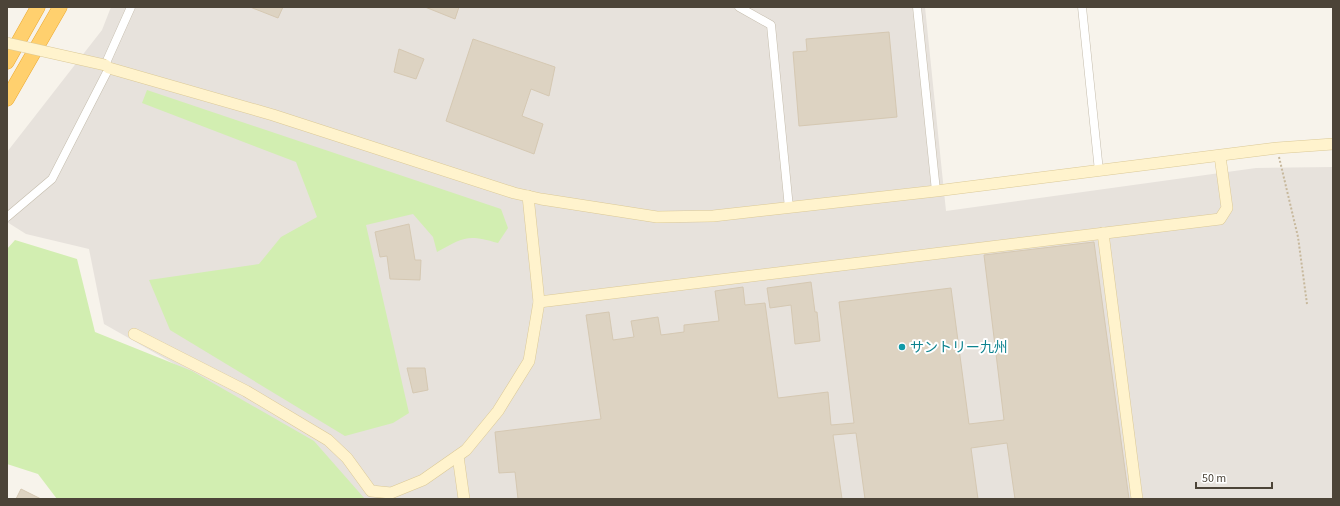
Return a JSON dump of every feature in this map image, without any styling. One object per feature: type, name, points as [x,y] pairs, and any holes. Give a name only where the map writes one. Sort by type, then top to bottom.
[{"type":"highway","points":[[7,62],[38,7]]},
{"type":"highway","points":[[7,99],[60,7]]},
{"type":"street","points":[[7,217],[52,179],[107,67],[131,7]]},
{"type":"street","points":[[739,7],[748,9],[771,25],[789,208]]},
{"type":"street","points":[[917,7],[936,191]]},
{"type":"street","points":[[1082,7],[1098,171]]},
{"type":"street","points":[[7,43],[107,67],[273,115],[528,196],[658,217],[713,216],[789,208],[1277,148],[1333,144]]},
{"type":"street","points":[[539,302],[1220,219],[1227,208],[1220,156]]},
{"type":"street","points":[[134,334],[246,391],[328,440],[347,458],[371,491],[391,493],[423,480],[466,450],[498,411],[529,360],[539,302],[528,196]]},
{"type":"street","points":[[1103,233],[1137,499]]},
{"type":"street","points":[[458,456],[464,499]]},
{"type":"path","points":[[1277,148],[1298,237],[1307,304]]},
{"type":"shaded area","points":[[111,7],[925,7],[946,211],[1256,168],[1333,167],[1333,499],[356,499],[213,386],[104,324],[89,249],[26,234],[7,222],[7,152],[102,30]]},
{"type":"green space","points":[[147,90],[501,209],[508,228],[498,243],[479,238],[466,238],[437,252],[433,237],[413,214],[366,225],[409,413],[393,423],[345,436],[170,330],[149,280],[259,264],[281,237],[317,217],[296,162],[142,103]]},
{"type":"green space","points":[[15,240],[77,259],[95,332],[192,371],[314,441],[365,499],[57,499],[38,474],[7,464],[7,249]]},
{"type":"building","points":[[250,7],[283,7],[278,18]]},
{"type":"building","points":[[425,7],[459,7],[455,19]]},
{"type":"building","points":[[889,32],[897,117],[799,126],[793,52],[807,51],[806,39]]},
{"type":"building","points":[[473,39],[555,67],[549,96],[531,89],[522,116],[543,124],[534,154],[446,121]]},
{"type":"building","points":[[399,49],[424,59],[416,79],[394,72]]},
{"type":"building","points":[[409,224],[415,260],[421,260],[420,280],[390,279],[387,256],[380,257],[375,232]]},
{"type":"building","name":"サントリー九州","points":[[1094,242],[1129,499],[1015,499],[1007,443],[971,448],[978,499],[865,499],[856,433],[833,435],[842,499],[518,499],[515,472],[499,473],[495,432],[601,419],[586,315],[609,312],[613,340],[634,337],[631,321],[658,317],[661,335],[684,332],[684,325],[719,321],[715,291],[743,287],[745,305],[765,303],[778,398],[828,392],[831,425],[854,423],[839,302],[951,288],[969,424],[1004,420],[984,255]]},
{"type":"building","points":[[811,282],[815,312],[817,312],[820,341],[795,344],[791,305],[770,308],[767,288]]},
{"type":"building","points":[[407,368],[425,368],[428,390],[413,393]]},
{"type":"building","points":[[21,489],[41,499],[16,499]]},
{"type":"place","name":"サントリー九州","points":[[902,347]]}]
